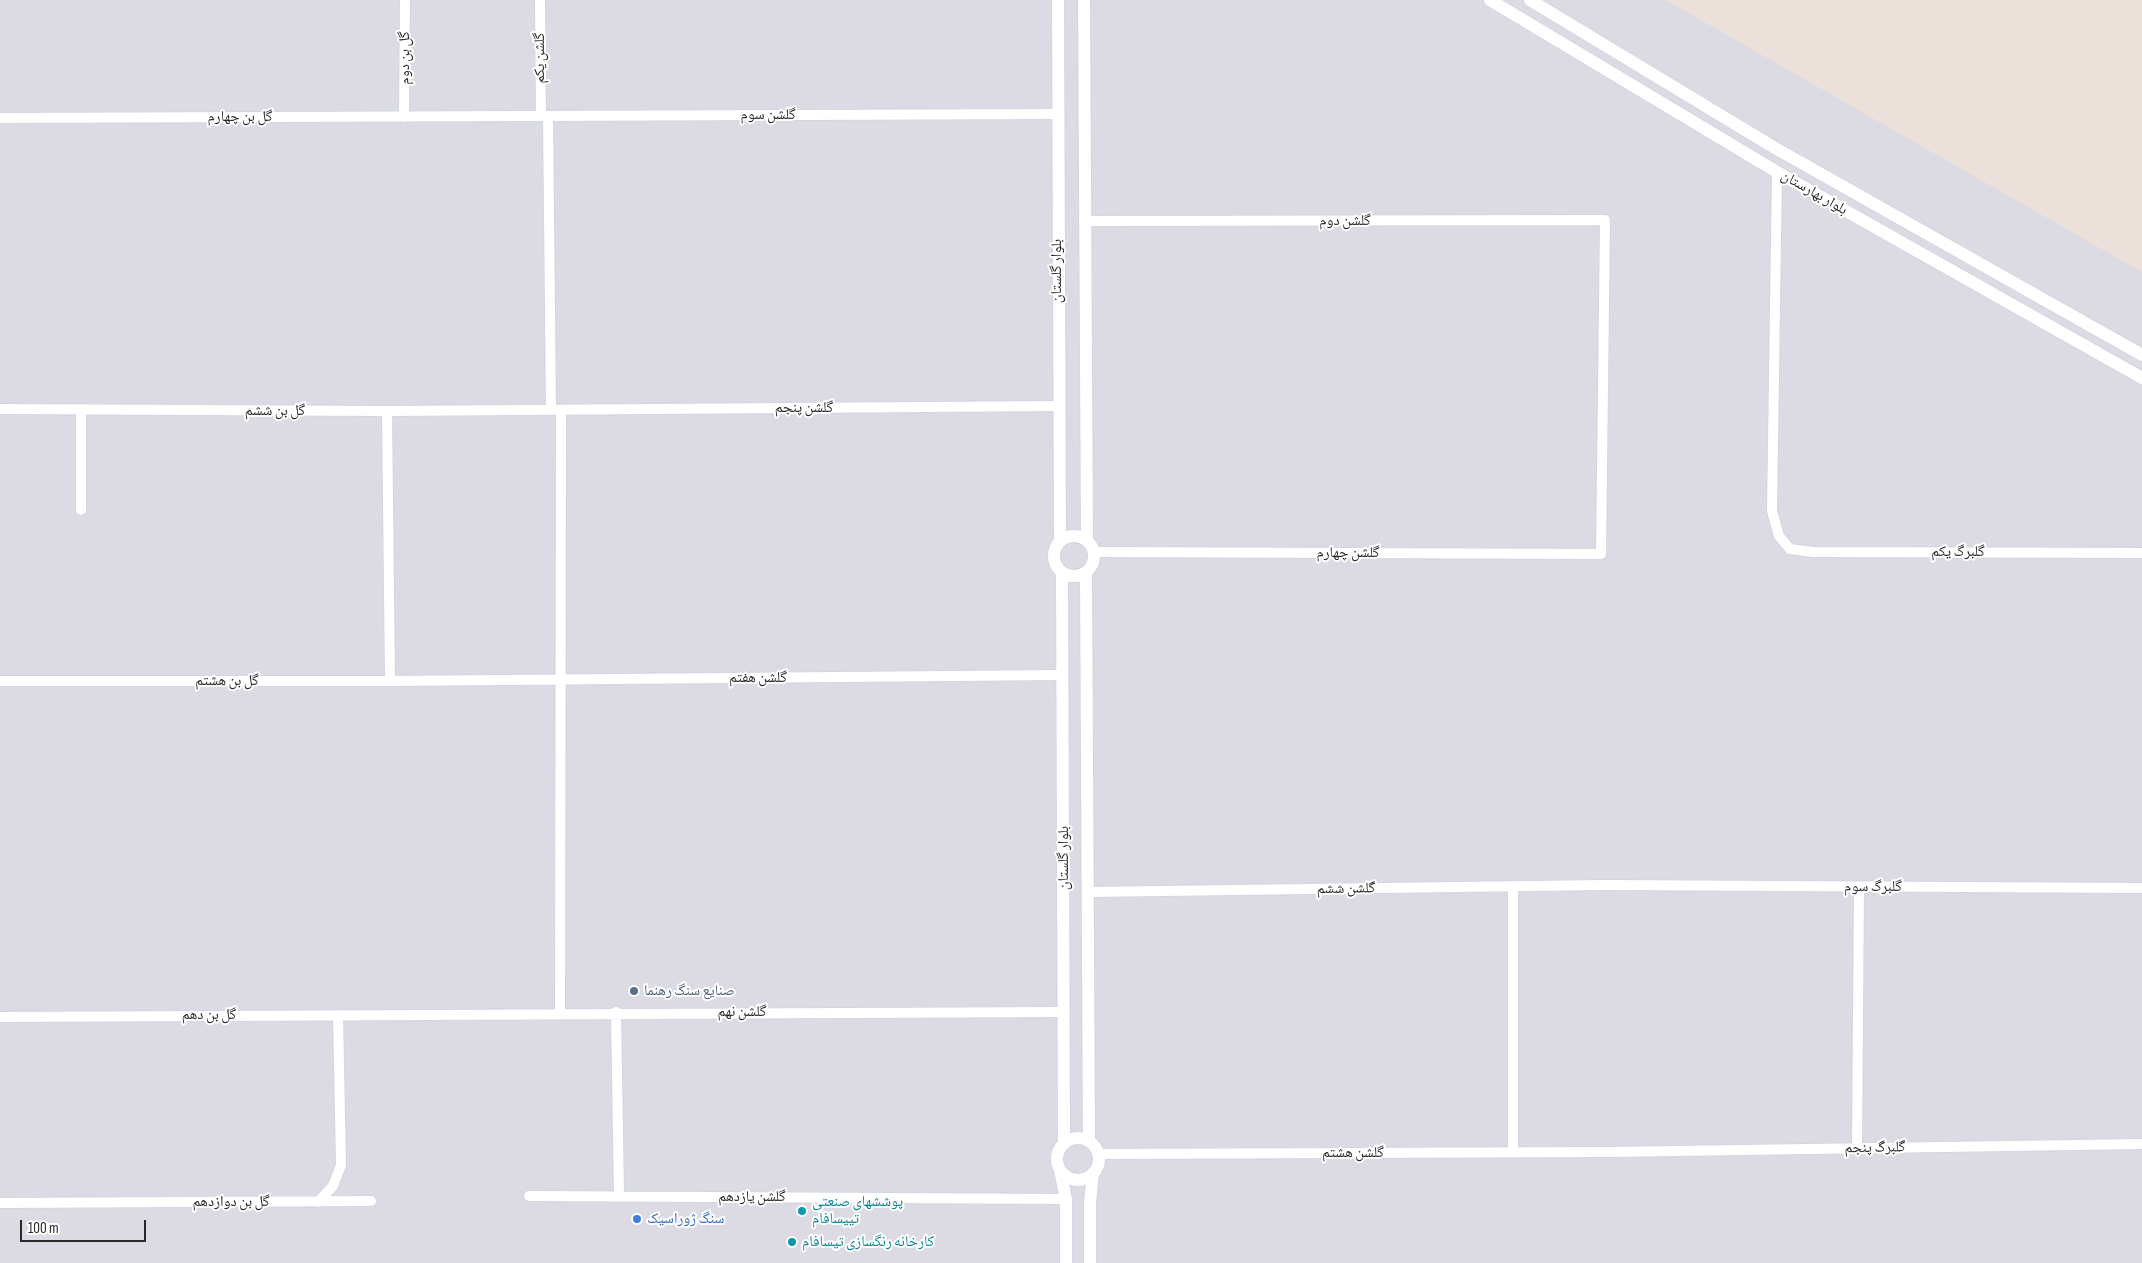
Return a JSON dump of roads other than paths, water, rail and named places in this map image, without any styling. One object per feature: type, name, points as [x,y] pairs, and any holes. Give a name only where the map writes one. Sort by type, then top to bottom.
[{"type":"street","name":"گل بن دوم","points":[[404,117],[405,0]]},
{"type":"street","name":"گلشن یکم","points":[[540,0],[556,410],[562,679],[560,1012]]},
{"type":"street","name":"بلوار گلستان","points":[[1058,0],[1060,542]]},
{"type":"street","name":"بلوار گلستان","points":[[1084,0],[1086,540]]},
{"type":"street","name":"بلوار بهارستان","points":[[1490,0],[1777,172],[2142,378]]},
{"type":"street","name":"بلوار بهارستان","points":[[1530,0],[1775,148],[2142,355]]},
{"type":"street","name":"گلشن سوم","points":[[480,117],[1057,114]]},
{"type":"street","name":"گل بن چهارم","points":[[0,118],[480,117]]},
{"type":"street","name":"گلبرگ یکم","points":[[1777,172],[1772,511],[1779,536],[1790,549],[1813,552],[2142,552]]},
{"type":"street","name":"گلشن دوم","points":[[1084,221],[1605,220],[1601,554]]},
{"type":"street","name":"گلشن پنجم","points":[[556,410],[1058,406]]},
{"type":"street","name":"گل بن ششم","points":[[0,409],[556,410]]},
{"type":"street","points":[[81,410],[81,510]]},
{"type":"street","points":[[387,411],[390,680]]},
{"type":"street","points":[[1076,536],[1086,540],[1094,552],[1094,563],[1086,573],[1074,577],[1062,573],[1057,568],[1054,554],[1060,542],[1076,536]]},
{"type":"street","name":"گلشن چهارم","points":[[1094,552],[1601,554]]},
{"type":"street","name":"بلوار گلستان","points":[[1062,573],[1064,1144]]},
{"type":"street","name":"بلوار گلستان","points":[[1086,573],[1089,1141]]},
{"type":"street","name":"گلشن هفتم","points":[[454,680],[1063,675]]},
{"type":"street","name":"گل بن هشتم","points":[[0,681],[454,680]]},
{"type":"street","name":"گلشن ششم","points":[[1088,892],[1604,885]]},
{"type":"street","name":"گلبرگ سوم","points":[[1604,885],[2142,888]]},
{"type":"street","points":[[1513,887],[1513,1152]]},
{"type":"street","points":[[1857,1148],[1859,887]]},
{"type":"street","name":"گلشن نهم","points":[[419,1014],[560,1012],[1064,1012]]},
{"type":"street","points":[[616,1012],[619,1196]]},
{"type":"street","name":"گل بن دهم","points":[[0,1016],[419,1014]]},
{"type":"street","points":[[318,1202],[333,1186],[339,1175],[341,1165],[338,1015]]},
{"type":"street","points":[[1066,1263],[1066,1199],[1057,1156],[1064,1144],[1074,1138],[1089,1141],[1098,1154],[1098,1164],[1093,1173],[1090,1204],[1090,1263]]},
{"type":"street","name":"گلبرگ پنجم","points":[[1608,1152],[2142,1144]]},
{"type":"street","name":"گلشن هشتم","points":[[1098,1154],[1608,1152]]},
{"type":"street","points":[[1060,1170],[1074,1179],[1084,1178],[1093,1173]]},
{"type":"street","name":"گلشن یازدهم","points":[[529,1196],[1066,1199]]},
{"type":"street","name":"گل بن دوازدهم","points":[[0,1204],[371,1201]]},
{"type":"place","name":"صنایع سنگ رهنما","points":[[634,991]]},
{"type":"place","name":"پوششهای صنعتی تییسافام","points":[[802,1211]]},
{"type":"place","name":"سنگ ژوراسیک","points":[[637,1219]]},
{"type":"place","name":"کارخانه رنگسازی تیسافام","points":[[792,1242]]}]
